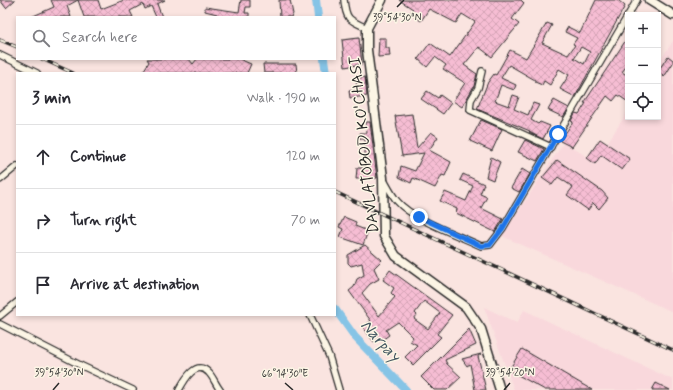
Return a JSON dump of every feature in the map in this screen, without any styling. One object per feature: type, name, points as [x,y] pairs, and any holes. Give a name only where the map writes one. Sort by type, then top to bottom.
[{"type":"street","points":[[344,0],[347,17],[367,28]]},
{"type":"street","name":"DAVLATOBOD KO'CHASI","points":[[382,0],[367,28],[367,50],[383,178],[384,236],[396,256],[466,307],[481,329],[500,390]]},
{"type":"street","points":[[383,178],[397,201],[406,209],[419,217],[481,246],[490,245],[503,228],[637,0]]},
{"type":"street","points":[[649,0],[673,15]]},
{"type":"street","points":[[0,55],[36,72]]},
{"type":"street","points":[[482,71],[478,88],[471,100],[470,110],[550,147]]},
{"type":"street","points":[[0,180],[16,167]]},
{"type":"street","points":[[0,316],[16,303]]},
{"type":"street","points":[[310,316],[329,356],[339,390]]},
{"type":"street","points":[[0,324],[133,390]]},
{"type":"street","points":[[179,390],[189,373],[195,368],[202,368],[209,373],[220,390]]},
{"type":"shaded area","points":[[673,41],[673,312],[502,236],[564,142],[595,162],[625,116],[625,120],[661,120],[661,59]]},
{"type":"shaded area","points":[[484,307],[517,323],[524,310],[673,380],[673,390],[514,390]]},
{"type":"building","points":[[0,0],[15,0],[6,8]]},
{"type":"building","points":[[51,0],[78,0],[67,6],[71,16],[33,16],[54,7]]},
{"type":"building","points":[[78,0],[98,0],[101,9],[124,0],[165,0],[157,4],[162,16],[156,16],[151,6],[145,9],[143,4],[130,11],[132,16],[84,16]]},
{"type":"building","points":[[241,0],[250,0],[250,7],[246,7],[245,13],[249,13],[249,16],[217,16],[217,14],[205,11],[205,7],[239,12]]},
{"type":"building","points":[[279,0],[290,0],[293,14],[292,16],[280,16]]},
{"type":"building","points":[[399,0],[521,0],[524,3],[512,19],[519,24],[492,57],[479,47],[464,65],[477,74],[474,86],[462,107],[453,101],[465,83],[443,69],[446,65],[435,57],[427,67],[418,59],[430,43],[450,57],[475,22],[462,14],[456,23],[429,9],[421,21],[410,13],[413,9]]},
{"type":"building","points":[[596,0],[618,0],[625,6],[575,97],[560,89],[569,75],[559,69],[550,85],[544,81],[542,85],[535,82],[535,80],[509,65],[501,78],[516,85],[514,90],[501,85],[495,101],[509,106],[513,95],[519,97],[514,109],[528,115],[533,103],[539,105],[531,120],[538,124],[540,122],[550,126],[543,139],[529,132],[530,131],[477,109],[488,82],[494,74],[496,75],[510,50],[526,58],[547,23],[552,25],[542,43],[568,55],[575,45],[573,44],[577,38],[565,32],[568,27],[580,33]],"holes":[[[581,47],[590,52],[584,64],[574,58]]]},
{"type":"building","points":[[359,38],[362,64],[345,67],[342,40]]},
{"type":"building","points":[[379,38],[386,38],[386,48],[389,48],[390,56],[378,57]]},
{"type":"building","points":[[625,42],[625,68],[622,72],[625,74],[625,100],[618,95],[613,101],[607,96],[572,147],[560,141],[573,122],[571,121],[575,113],[579,114],[586,103],[584,103]]},
{"type":"building","points":[[668,56],[673,60],[673,63],[664,77],[661,74],[661,66]]},
{"type":"building","points":[[148,60],[190,60],[193,64],[196,60],[241,60],[251,64],[247,72],[143,72],[149,62]]},
{"type":"building","points":[[263,64],[296,64],[297,72],[264,72]]},
{"type":"building","points":[[365,77],[367,96],[350,98],[349,91],[357,90],[356,78]]},
{"type":"building","points":[[427,91],[438,98],[440,95],[451,103],[443,114],[421,99]]},
{"type":"building","points":[[554,100],[569,108],[563,117],[548,110]]},
{"type":"building","points":[[412,114],[417,148],[431,132],[438,137],[429,150],[451,162],[445,176],[442,175],[435,188],[413,178],[411,183],[399,177],[401,166],[415,171],[424,153],[402,156],[395,116]]},
{"type":"building","points":[[481,120],[502,129],[492,151],[470,141]]},
{"type":"building","points":[[366,122],[370,122],[377,178],[356,179],[357,168],[365,168],[365,139],[360,139],[360,133],[367,133]]},
{"type":"building","points":[[600,139],[630,159],[622,170],[601,155],[595,164],[587,158]]},
{"type":"building","points":[[525,140],[544,149],[537,161],[518,152]]},
{"type":"building","points":[[491,157],[500,162],[493,180],[486,177]]},
{"type":"building","points":[[557,160],[602,191],[608,198],[599,209],[593,203],[588,210],[567,195],[573,187],[558,177],[552,185],[542,178]]},
{"type":"building","points":[[522,169],[530,174],[519,192],[511,188]]},
{"type":"building","points":[[463,174],[484,184],[480,194],[487,197],[481,208],[503,219],[495,232],[456,213],[457,209],[440,201],[445,192],[466,201],[473,186],[460,180]]},
{"type":"building","points":[[344,217],[356,222],[355,226],[368,231],[363,245],[340,237],[343,229],[339,227]]},
{"type":"building","points":[[365,245],[382,260],[374,268],[379,279],[370,284],[362,293],[379,316],[395,297],[391,293],[394,288],[383,280],[390,270],[452,315],[437,334],[441,337],[413,365],[405,357],[417,345],[410,341],[413,337],[398,322],[386,330],[389,335],[382,340],[380,337],[374,342],[363,327],[371,321],[349,291],[354,287],[357,279],[364,275],[362,263],[351,266],[348,263],[348,255]],"holes":[[[424,301],[440,313],[428,329],[414,319],[417,315],[415,313]]]},
{"type":"building","points":[[469,329],[476,345],[445,360],[447,364],[461,377],[447,390],[434,390],[421,377]]},
{"type":"building","points":[[522,349],[592,390],[545,390],[509,370]]},
{"type":"building","points":[[481,354],[478,356],[486,390],[475,390],[470,364],[467,366],[462,359]]},
{"type":"building","points":[[656,383],[670,390],[652,390]]},
{"type":"waterway","name":"Narpay","points":[[316,0],[318,16]]},
{"type":"waterway","name":"Narpay","points":[[324,60],[326,72]]},
{"type":"waterway","name":"Narpay","points":[[336,310],[355,337],[406,390]]},
{"type":"railway","points":[[0,40],[16,47]]},
{"type":"railway","points":[[44,60],[71,72]]},
{"type":"railway","points":[[336,192],[673,350]]},
{"type":"route","points":[[419,217],[481,246],[490,245],[503,228],[558,134]]}]
